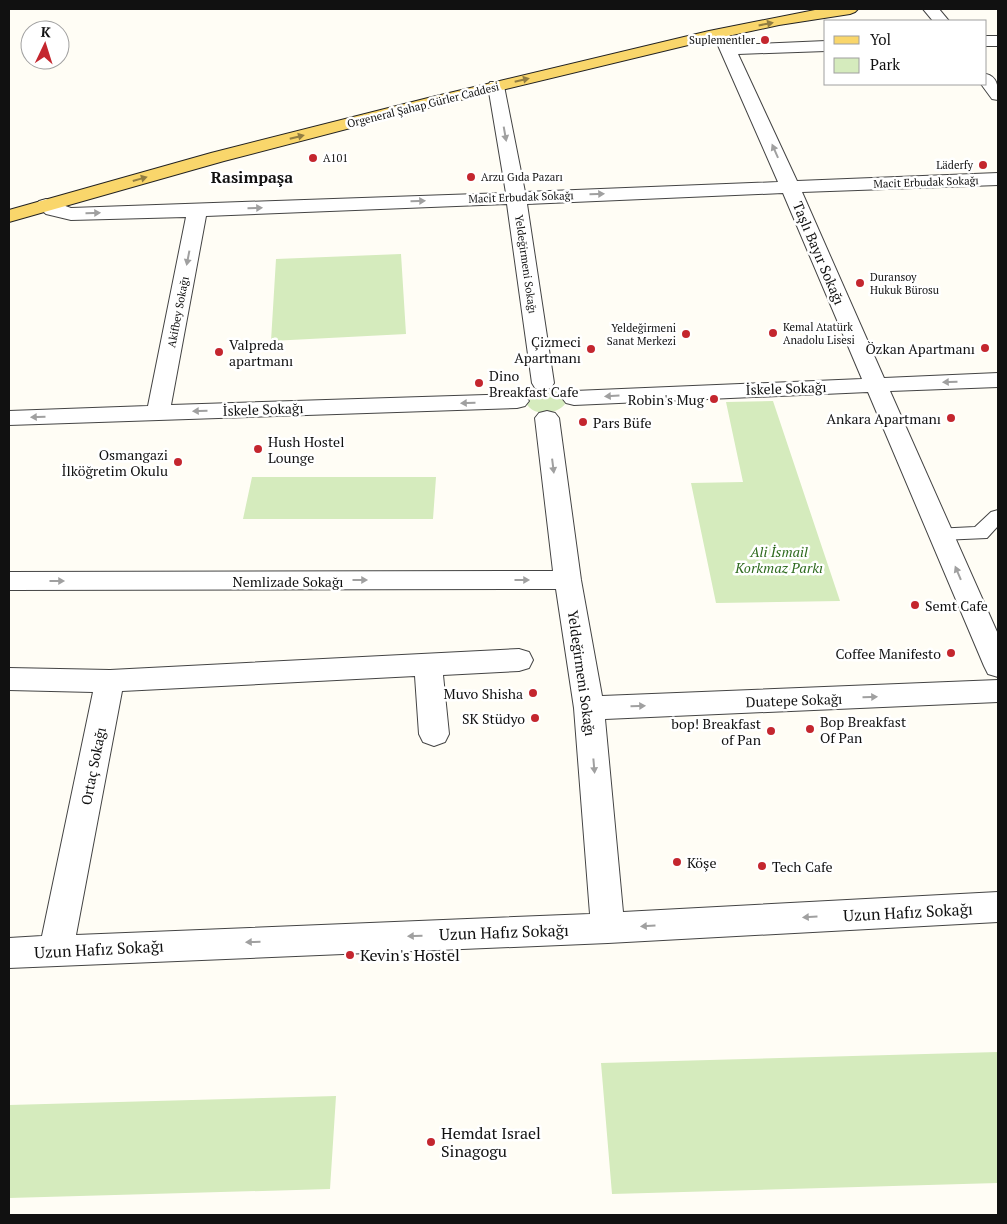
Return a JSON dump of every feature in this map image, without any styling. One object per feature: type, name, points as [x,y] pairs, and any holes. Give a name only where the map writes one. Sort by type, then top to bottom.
[{"type":"main road","name":"Orgeneral Şahap Gürler Caddesi","points":[[9,216],[207,160],[496,86],[726,42],[845,9]]},
{"type":"street","points":[[931,9],[944,9]]},
{"type":"street","points":[[931,9],[939,20]]},
{"type":"street","points":[[726,42],[824,46]]},
{"type":"street","name":"Taşlı Bayır Sokağı","points":[[726,42],[998,666]]},
{"type":"street","points":[[987,80],[998,95]]},
{"type":"street","name":"Yeldeğirmeni Sokağı","points":[[496,86],[516,197],[543,384]]},
{"type":"street","name":"Macit Erbudak Sokağı","points":[[46,205],[53,210],[71,214],[197,211],[998,179]]},
{"type":"street","name":"Akifbey Sokağı","points":[[158,413],[197,211]]},
{"type":"street","name":"İskele Sokağı","points":[[574,398],[998,380]]},
{"type":"street","points":[[543,384],[560,386],[567,389],[574,398],[571,410],[557,417],[547,418],[530,416],[523,412],[516,401],[521,391],[527,387],[543,384]]},
{"type":"street","name":"İskele Sokağı","points":[[9,418],[516,401]]},
{"type":"street","name":"Yeldeğirmeni Sokağı","points":[[547,418],[568,580],[589,708],[608,928]]},
{"type":"street","name":"Nemlizade Sokağı","points":[[9,582],[568,580]]},
{"type":"street","points":[[9,680],[110,681],[519,660]]},
{"type":"street","points":[[428,665],[434,734]]},
{"type":"street","name":"Ortaç Sokağı","points":[[56,950],[110,681]]},
{"type":"street","name":"Duatepe Sokağı","points":[[589,708],[998,691]]},
{"type":"street","name":"Uzun Hafız Sokağı","points":[[9,953],[608,928],[998,907]]},
{"type":"lane","points":[[941,534],[980,533],[998,516]]},
{"type":"green space","points":[[401,254],[406,334],[271,341],[276,259]]},
{"type":"green space","points":[[537,389],[551,389],[559,392],[565,404],[555,411],[543,413],[531,409],[525,399],[531,392]]},
{"type":"green space","name":"Ali İsmail Korkmaz Parkı","points":[[773,401],[840,601],[716,603],[691,483],[743,482],[726,402]]},
{"type":"green space","points":[[252,477],[436,477],[433,519],[243,519]]},
{"type":"green space","points":[[998,1052],[998,1183],[612,1194],[601,1063]]},
{"type":"green space","points":[[336,1096],[330,1189],[9,1198],[9,1105]]},
{"type":"place","name":"Suplementler","points":[[765,40]]},
{"type":"place","name":"A101","points":[[313,158]]},
{"type":"place","name":"Läderfy","points":[[983,165]]},
{"type":"place","name":"Arzu Gıda Pazarı","points":[[471,177]]},
{"type":"place","name":"Duransoy Hukuk Bürosu","points":[[860,283]]},
{"type":"place","name":"Kemal Atatürk Anadolu Lisesi","points":[[773,333]]},
{"type":"place","name":"Yeldeğirmeni Sanat Merkezi","points":[[686,334]]},
{"type":"place","name":"Özkan Apartmanı","points":[[985,348]]},
{"type":"place","name":"Çizmeci Apartmanı","points":[[591,349]]},
{"type":"place","name":"Valpreda apartmanı","points":[[219,352]]},
{"type":"place","name":"Dino Breakfast Cafe","points":[[479,383]]},
{"type":"place","name":"Robin's Mug","points":[[714,399]]},
{"type":"place","name":"Ankara Apartmanı","points":[[951,418]]},
{"type":"place","name":"Pars Büfe","points":[[583,422]]},
{"type":"place","name":"Hush Hostel Lounge","points":[[258,449]]},
{"type":"place","name":"Osmangazi İlköğretim Okulu","points":[[178,462]]},
{"type":"place","name":"Semt Cafe","points":[[915,605]]},
{"type":"place","name":"Coffee Manifesto","points":[[951,653]]},
{"type":"place","name":"Muvo Shisha","points":[[533,693]]},
{"type":"place","name":"SK Stüdyo","points":[[535,718]]},
{"type":"place","name":"Bop Breakfast Of Pan","points":[[810,729]]},
{"type":"place","name":"bop! Breakfast of Pan","points":[[771,731]]},
{"type":"place","name":"Köşe","points":[[677,862]]},
{"type":"place","name":"Tech Cafe","points":[[762,866]]},
{"type":"place","name":"Kevin's Hostel","points":[[350,955]]},
{"type":"place","name":"Hemdat Israel Sinagogu","points":[[431,1142]]},
{"type":"district","name":"Rasimpaşa","points":[[252,177]]}]
